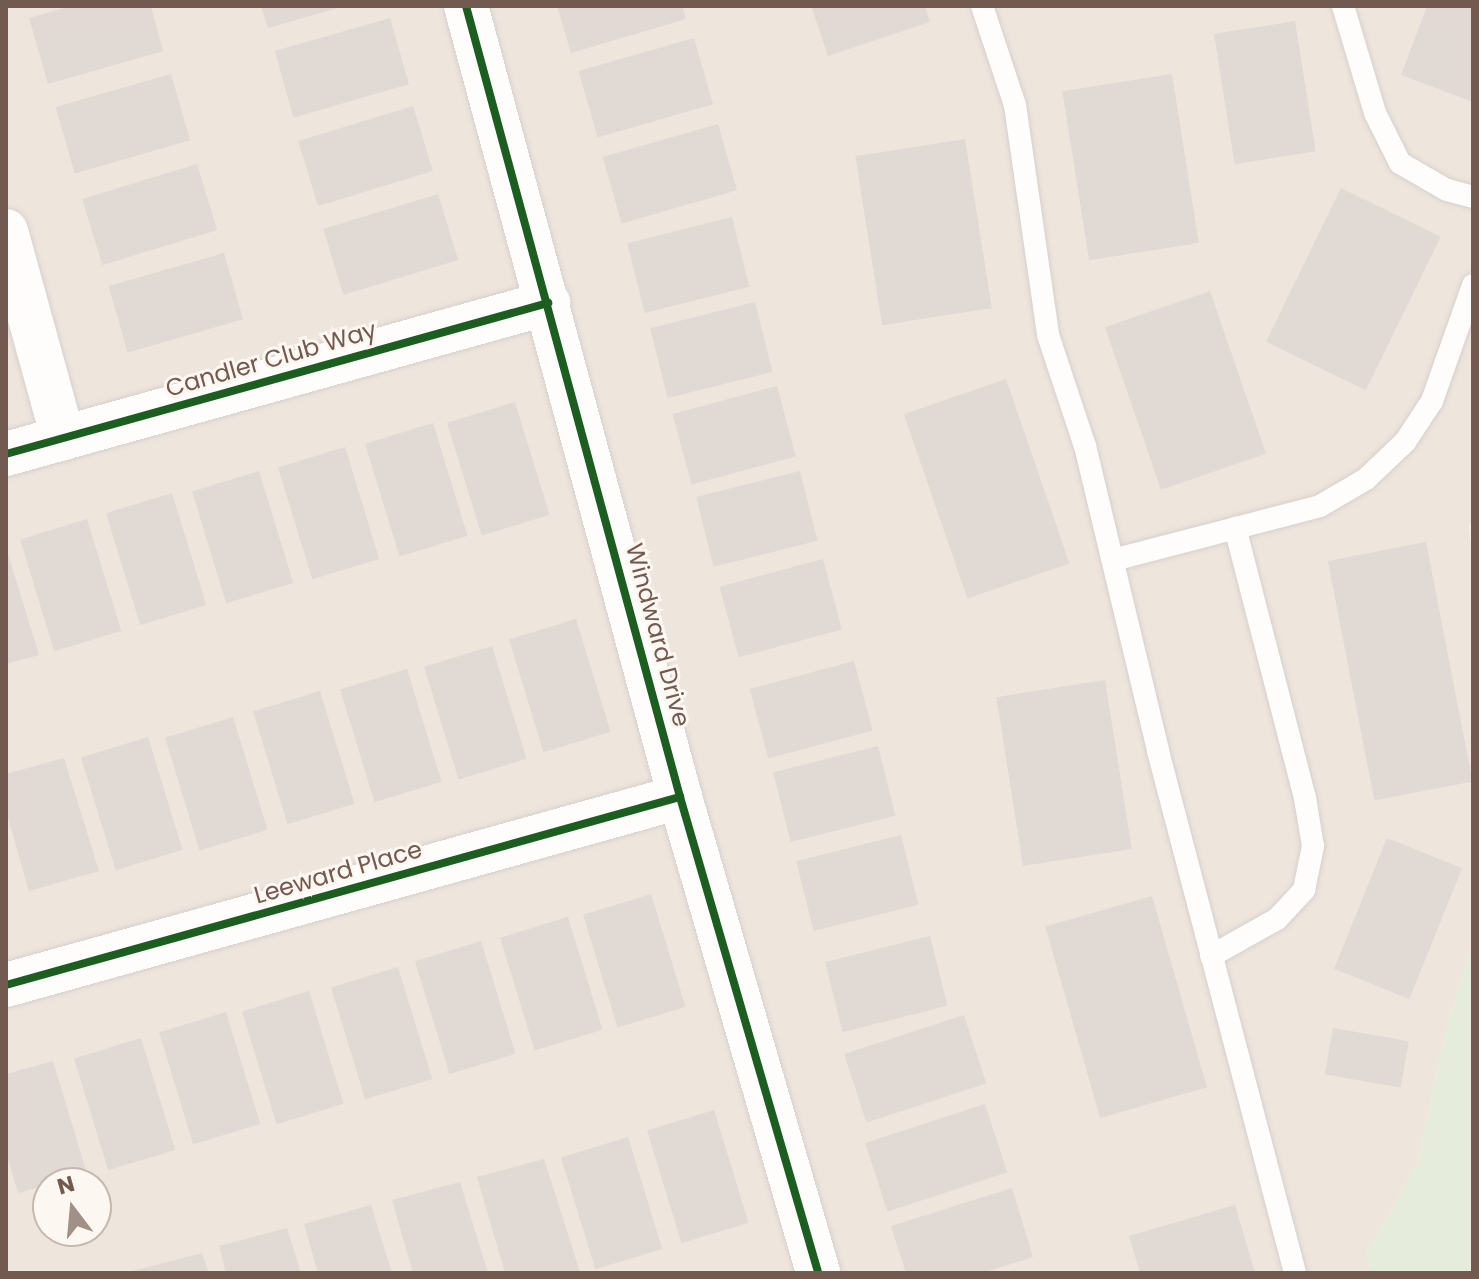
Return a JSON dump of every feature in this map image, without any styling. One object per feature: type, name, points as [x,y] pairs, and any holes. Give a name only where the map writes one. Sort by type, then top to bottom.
[{"type":"street","name":"Windward Drive","points":[[466,6],[680,797],[818,1273]]},
{"type":"street","points":[[6,231],[63,438]]},
{"type":"street","name":"Candler Club Way","points":[[6,454],[548,303]]},
{"type":"street","name":"Leeward Place","points":[[6,985],[680,797]]},
{"type":"lane","points":[[982,6],[1015,105],[1048,335],[1085,446],[1158,751],[1295,1273]]},
{"type":"lane","points":[[1343,6],[1375,113],[1400,163],[1447,190],[1473,197]]},
{"type":"lane","points":[[1113,560],[1320,506],[1366,479],[1405,442],[1432,401],[1473,285]]},
{"type":"lane","points":[[1211,956],[1277,919],[1304,890],[1313,846],[1305,798],[1235,528]]},
{"type":"shaded area","points":[[6,6],[1473,6],[1473,518],[1469,527],[1473,566],[1473,943],[1448,1021],[1417,1163],[1367,1253],[1371,1273],[6,1273]]},
{"type":"green space","points":[[1473,943],[1473,1273],[1371,1273],[1367,1253],[1417,1163],[1448,1021]]},
{"type":"building","points":[[71,6],[151,6],[163,51],[48,84],[29,18]]},
{"type":"building","points":[[261,6],[341,6],[341,7],[268,28]]},
{"type":"building","points":[[557,6],[682,6],[686,19],[571,53]]},
{"type":"building","points":[[811,6],[925,6],[930,22],[828,56]]},
{"type":"building","points":[[1427,6],[1473,6],[1473,102],[1401,75]]},
{"type":"building","points":[[390,18],[409,84],[294,117],[275,51]]},
{"type":"building","points":[[1295,21],[1316,151],[1235,164],[1214,34]]},
{"type":"building","points":[[694,38],[713,104],[598,137],[579,71]]},
{"type":"building","points":[[171,74],[190,140],[75,173],[56,107]]},
{"type":"building","points":[[1172,74],[1199,243],[1089,260],[1062,91]]},
{"type":"building","points":[[413,106],[433,171],[318,206],[298,141]]},
{"type":"building","points":[[718,124],[737,190],[622,223],[603,157]]},
{"type":"building","points":[[965,139],[992,308],[882,325],[855,156]]},
{"type":"building","points":[[197,164],[217,230],[102,265],[82,199]]},
{"type":"building","points":[[1341,188],[1441,237],[1366,390],[1266,342]]},
{"type":"building","points":[[438,194],[458,260],[343,295],[323,229]]},
{"type":"building","points":[[732,217],[749,287],[645,313],[627,243]]},
{"type":"building","points":[[224,253],[243,319],[128,352],[109,286]]},
{"type":"building","points":[[1210,291],[1266,454],[1161,490],[1105,327]]},
{"type":"building","points":[[755,302],[772,372],[668,398],[650,328]]},
{"type":"building","points":[[1006,379],[1069,563],[967,599],[904,414]]},
{"type":"building","points":[[777,386],[796,457],[692,484],[673,414]]},
{"type":"building","points":[[515,402],[549,515],[482,536],[447,423]]},
{"type":"building","points":[[433,423],[467,536],[400,557],[365,444]]},
{"type":"building","points":[[345,447],[379,559],[312,579],[278,467]]},
{"type":"building","points":[[259,471],[293,583],[226,603],[192,491]]},
{"type":"building","points":[[800,471],[817,541],[714,567],[696,497]]},
{"type":"building","points":[[172,493],[206,605],[140,625],[106,513]]},
{"type":"building","points":[[87,519],[121,631],[54,651],[20,539]]},
{"type":"building","points":[[1426,542],[1473,782],[1374,801],[1328,561]]},
{"type":"building","points":[[6,552],[39,655],[6,664]]},
{"type":"building","points":[[823,559],[842,630],[739,657],[720,587]]},
{"type":"building","points":[[576,619],[610,732],[544,752],[509,639]]},
{"type":"building","points":[[492,646],[526,759],[459,780],[424,667]]},
{"type":"building","points":[[854,661],[873,731],[768,758],[750,689]]},
{"type":"building","points":[[407,669],[441,782],[375,802],[340,689]]},
{"type":"building","points":[[1105,680],[1132,849],[1023,866],[996,697]]},
{"type":"building","points":[[320,691],[354,804],[288,824],[253,711]]},
{"type":"building","points":[[233,717],[267,830],[200,851],[165,738]]},
{"type":"building","points":[[148,737],[182,850],[116,870],[81,757]]},
{"type":"building","points":[[878,746],[895,816],[791,842],[773,772]]},
{"type":"building","points":[[64,758],[99,871],[29,891],[6,811],[6,774]]},
{"type":"building","points":[[901,835],[918,905],[814,931],[796,861]]},
{"type":"building","points":[[1387,838],[1462,868],[1409,999],[1334,969]]},
{"type":"building","points":[[651,894],[685,1007],[618,1028],[583,915]]},
{"type":"building","points":[[1152,896],[1207,1087],[1100,1118],[1045,927]]},
{"type":"building","points":[[568,917],[602,1030],[535,1051],[500,938]]},
{"type":"building","points":[[930,936],[947,1006],[843,1032],[825,962]]},
{"type":"building","points":[[481,941],[515,1054],[450,1074],[415,961]]},
{"type":"building","points":[[398,967],[432,1079],[365,1099],[331,987]]},
{"type":"building","points":[[309,991],[343,1104],[277,1124],[242,1011]]},
{"type":"building","points":[[226,1012],[260,1124],[193,1144],[159,1032]]},
{"type":"building","points":[[964,1015],[986,1083],[866,1122],[844,1054]]},
{"type":"building","points":[[1333,1028],[1409,1041],[1401,1088],[1325,1074]]},
{"type":"building","points":[[141,1038],[175,1150],[112,1169],[107,1167],[74,1058]]},
{"type":"building","points":[[53,1061],[85,1167],[32,1167],[32,1189],[18,1193],[6,1152],[6,1074]]},
{"type":"building","points":[[985,1104],[1007,1172],[887,1211],[865,1143]]},
{"type":"building","points":[[714,1110],[748,1223],[682,1243],[647,1130]]},
{"type":"building","points":[[628,1137],[662,1249],[595,1269],[561,1157]]},
{"type":"building","points":[[544,1159],[580,1272],[505,1273],[477,1177]]},
{"type":"building","points":[[460,1182],[488,1273],[413,1273],[392,1200]]},
{"type":"building","points":[[1012,1188],[1033,1257],[982,1273],[906,1273],[891,1226]]},
{"type":"building","points":[[371,1205],[392,1273],[318,1273],[304,1224]]},
{"type":"building","points":[[1235,1205],[1255,1273],[1140,1273],[1129,1236]]},
{"type":"building","points":[[287,1228],[301,1273],[226,1273],[219,1246]]},
{"type":"building","points":[[202,1253],[209,1273],[129,1273],[129,1272]]},
{"type":"cycle path","points":[[466,6],[680,797],[818,1273]]},
{"type":"cycle path","points":[[6,454],[548,303]]},
{"type":"cycle path","points":[[6,985],[680,797]]}]
